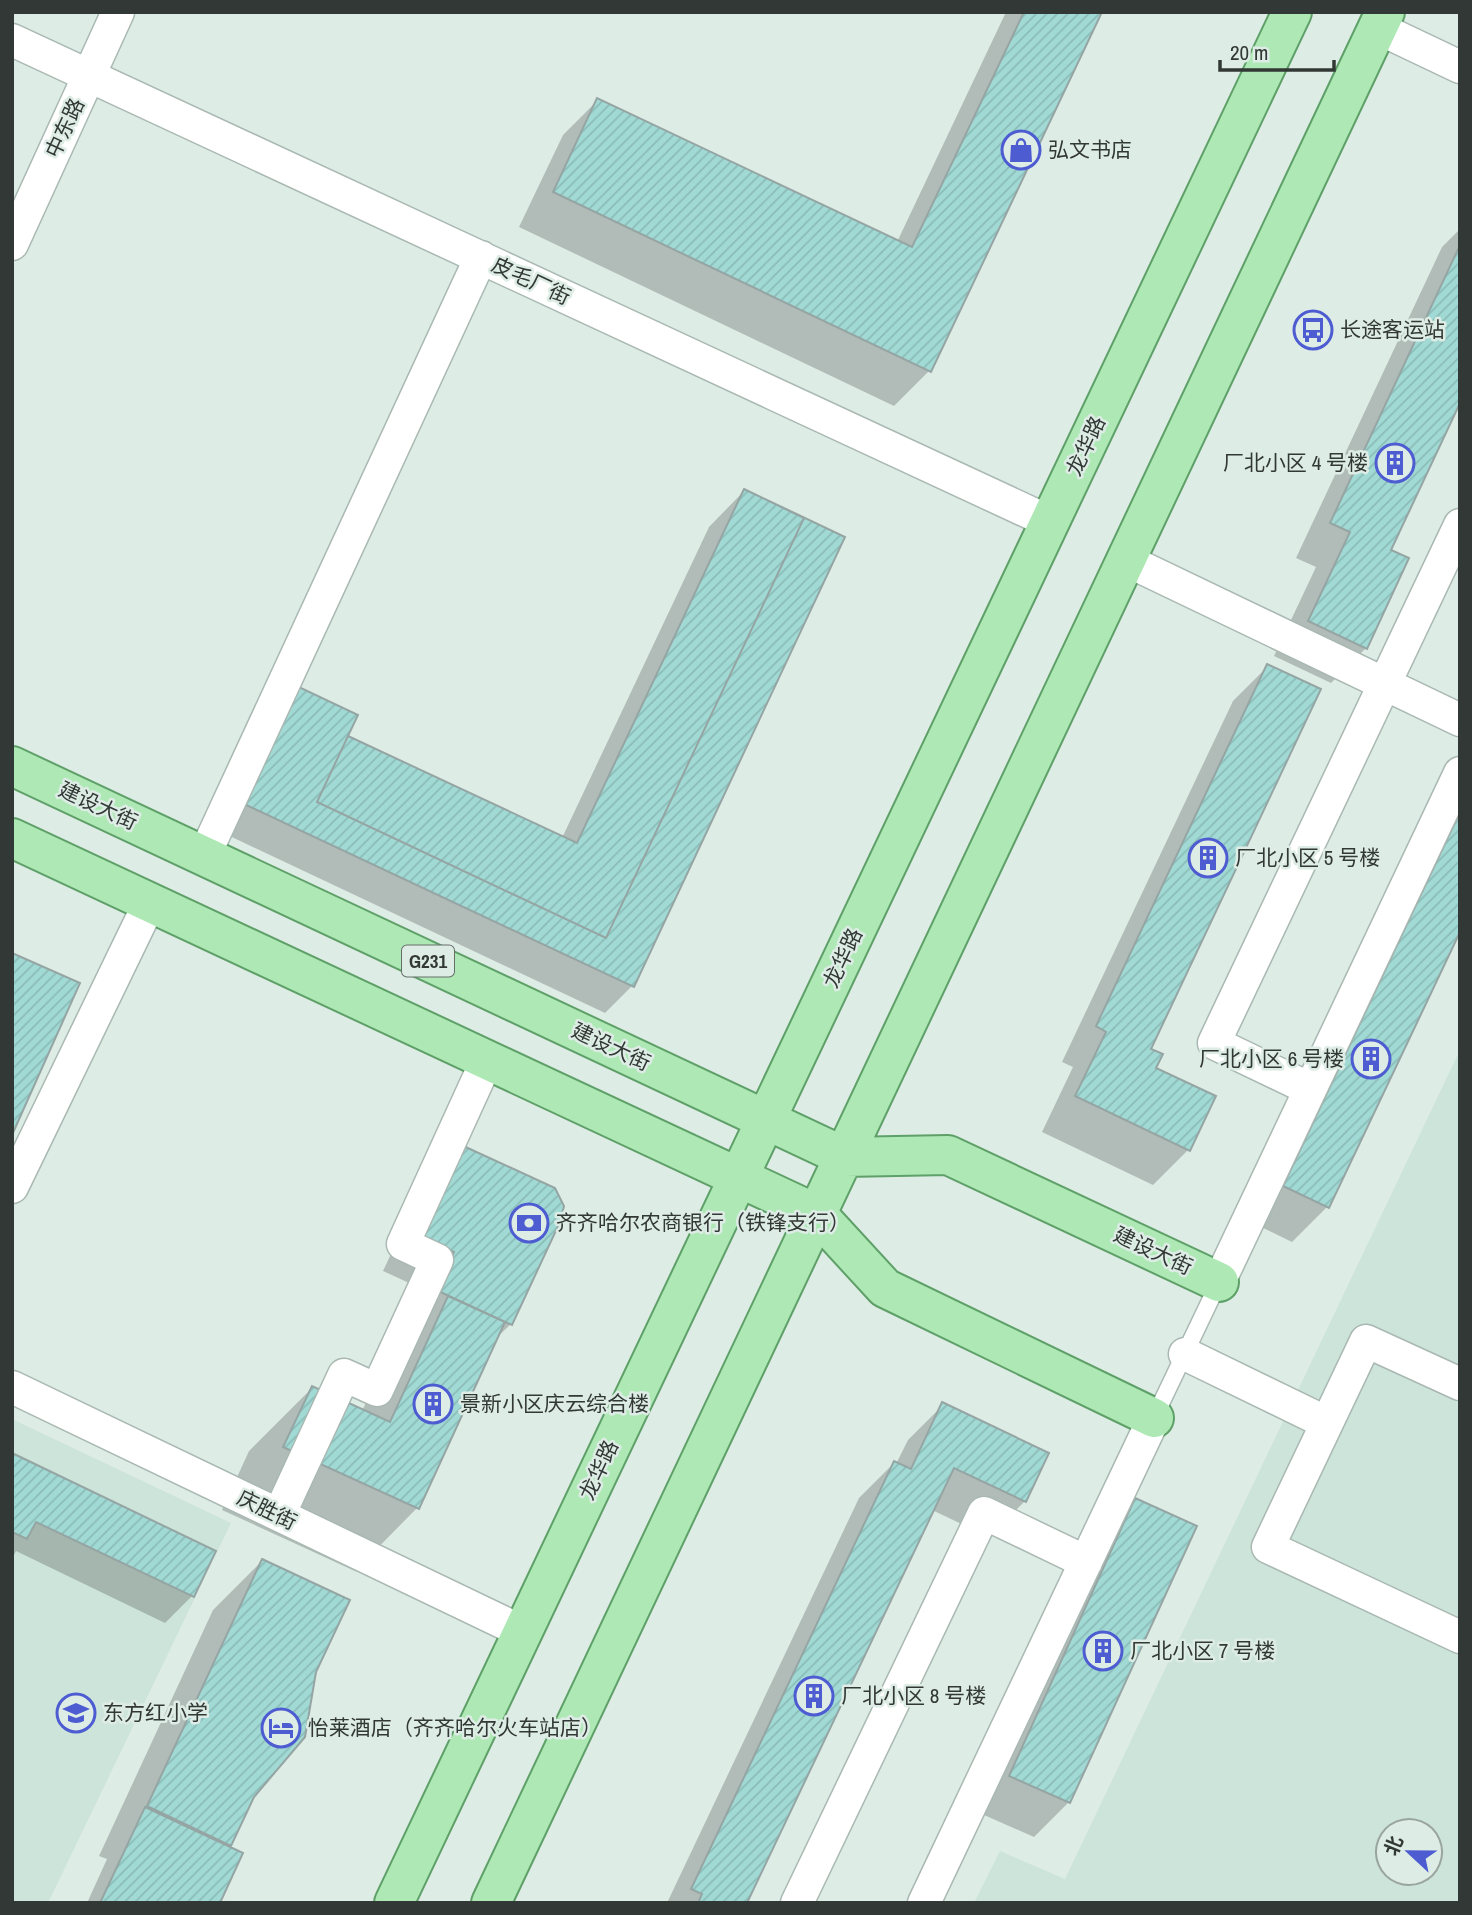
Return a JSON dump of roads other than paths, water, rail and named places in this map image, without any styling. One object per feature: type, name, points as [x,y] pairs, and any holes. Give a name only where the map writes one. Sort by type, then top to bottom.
[{"type":"main road","name":"龙华路","points":[[394,1903],[1292,12]]},
{"type":"main road","points":[[497,1901],[817,1214],[1381,20]]},
{"type":"main road","name":"建设大街","points":[[12,766],[845,1157],[948,1155],[1219,1282]]},
{"type":"main road","points":[[12,838],[817,1214],[885,1288],[1154,1418]]},
{"type":"street","name":"中东路","points":[[12,244],[118,12]]},
{"type":"street","points":[[1381,20],[1460,67]]},
{"type":"street","name":"皮毛厂街","points":[[12,40],[1050,522]]},
{"type":"street","points":[[204,856],[481,257]]},
{"type":"street","points":[[1310,1089],[1214,1043],[1460,525]]},
{"type":"street","points":[[1126,560],[1460,720]]},
{"type":"street","points":[[1219,1282],[1460,773]]},
{"type":"street","points":[[12,1187],[150,902]]},
{"type":"street","points":[[279,1515],[344,1375],[377,1390],[437,1259],[403,1244],[487,1060]]},
{"type":"street","points":[[1460,1384],[1366,1341],[1268,1546],[1460,1637]]},
{"type":"street","points":[[1185,1353],[1326,1423]]},
{"type":"street","name":"庆胜街","points":[[12,1387],[523,1632]]},
{"type":"street","points":[[924,1903],[1154,1418]]},
{"type":"street","points":[[797,1903],[984,1513],[1086,1562]]},
{"type":"lane","points":[[1154,1418],[1219,1282]]},
{"type":"place","name":"弘文书店","points":[[1021,150]]},
{"type":"place","name":"长途客运站","points":[[1313,330]]},
{"type":"place","name":"厂北小区 4 号楼","points":[[1395,463]]},
{"type":"place","name":"厂北小区 5 号楼","points":[[1208,858]]},
{"type":"place","name":"厂北小区 6 号楼","points":[[1371,1059]]},
{"type":"place","name":"齐齐哈尔农商银行（铁锋支行）","points":[[529,1223]]},
{"type":"place","name":"景新小区庆云综合楼","points":[[433,1404]]},
{"type":"place","name":"厂北小区 7 号楼","points":[[1103,1651]]},
{"type":"place","name":"厂北小区 8 号楼","points":[[814,1696]]},
{"type":"place","name":"东方红小学","points":[[76,1713]]},
{"type":"place","name":"怡莱酒店（齐齐哈尔火车站店）","points":[[281,1728]]}]
